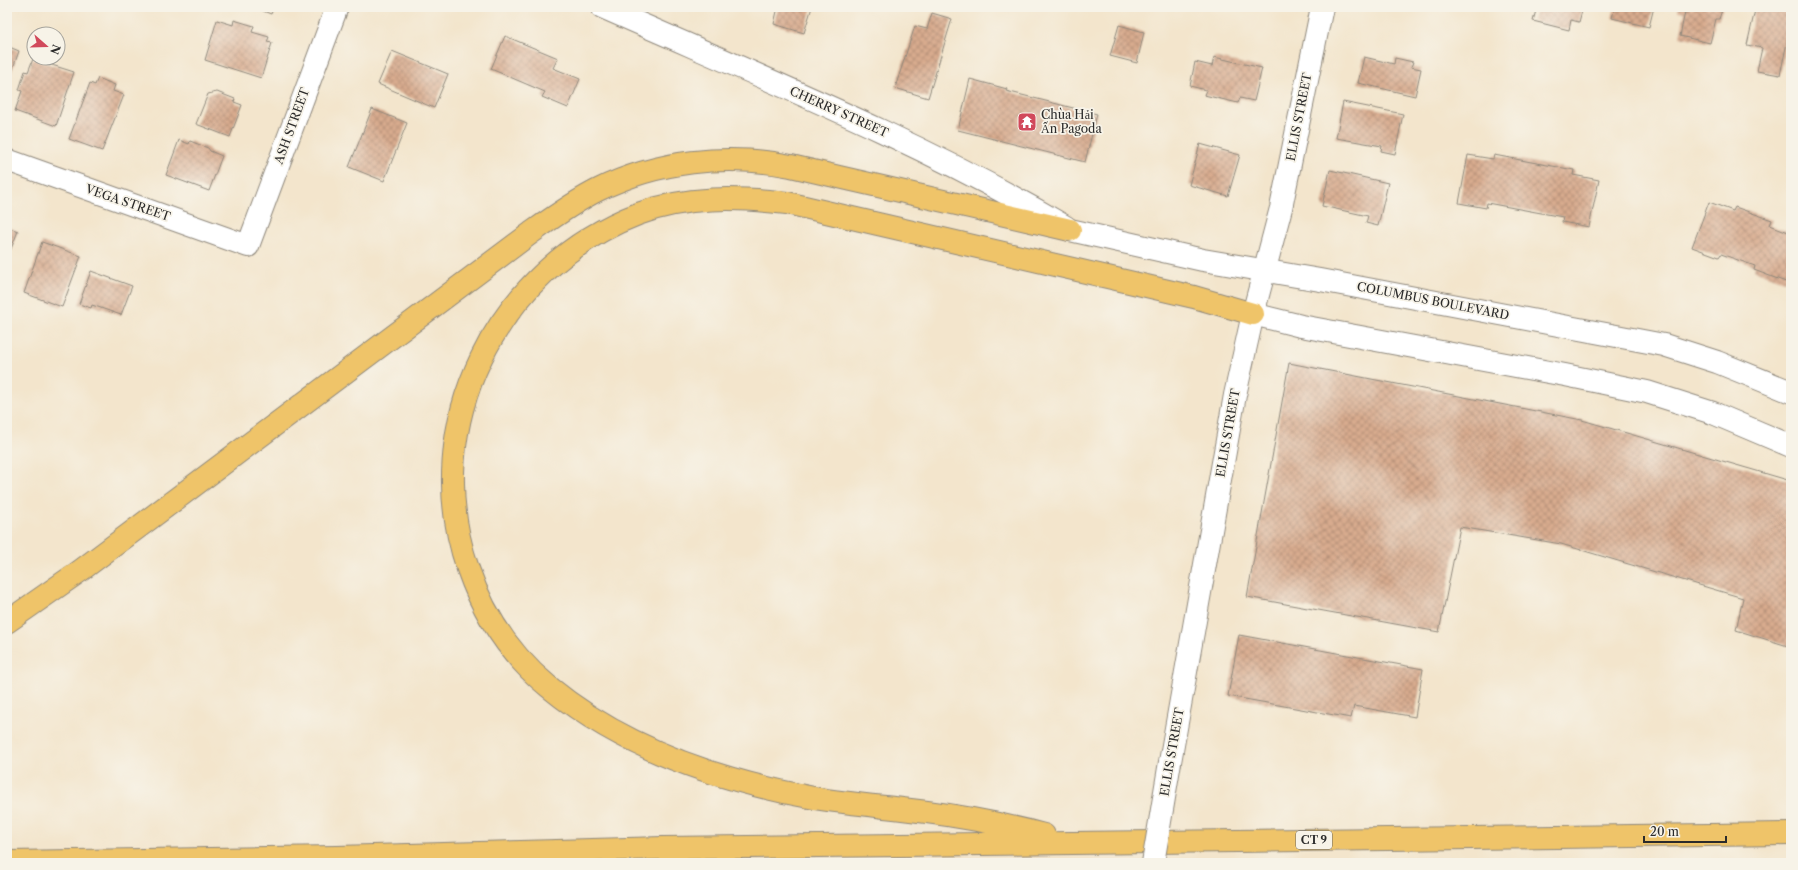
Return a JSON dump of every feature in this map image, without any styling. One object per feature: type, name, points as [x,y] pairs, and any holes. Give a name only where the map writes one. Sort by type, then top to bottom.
[{"type":"highway","points":[[7,622],[80,571],[531,233],[580,200],[628,177],[670,166],[708,161],[762,161],[791,166],[1070,230]]},
{"type":"highway","points":[[1079,843],[982,821],[928,812],[817,798],[750,784],[716,774],[658,752],[607,726],[565,700],[529,670],[501,635],[479,596],[463,554],[456,528],[452,478],[457,437],[466,395],[476,369],[502,321],[518,300],[551,266],[587,239],[618,222],[655,209],[697,200],[739,198],[787,203],[1194,297],[1253,314]]},
{"type":"highway","name":"CT 9","points":[[7,862],[242,859],[663,848],[1791,834]]},
{"type":"street","name":"ASH STREET","points":[[248,246],[337,7]]},
{"type":"street","name":"CHERRY STREET","points":[[602,7],[918,147],[987,183],[1070,230]]},
{"type":"street","name":"ELLIS STREET","points":[[1153,863],[1229,426],[1253,314],[1281,208],[1322,7]]},
{"type":"street","name":"VEGA STREET","points":[[7,160],[248,246]]},
{"type":"street","name":"COLUMBUS BOULEVARD","points":[[1070,230],[1203,260],[1664,345],[1710,359],[1791,392]]},
{"type":"street","points":[[1253,314],[1301,326],[1565,375],[1647,392],[1707,411],[1791,446]]},
{"type":"building","points":[[253,7],[274,7],[271,14]]},
{"type":"building","points":[[778,7],[812,7],[804,33],[774,24]]},
{"type":"building","points":[[1537,7],[1583,7],[1579,22],[1571,20],[1569,30],[1533,21]]},
{"type":"building","points":[[1615,7],[1654,7],[1649,27],[1612,18]]},
{"type":"building","points":[[1679,7],[1723,7],[1719,19],[1716,19],[1710,43],[1680,36],[1685,12],[1678,11]]},
{"type":"building","points":[[1761,7],[1791,7],[1791,24],[1780,75],[1757,71],[1762,48],[1747,45],[1755,10],[1761,11]]},
{"type":"building","points":[[932,13],[952,19],[928,98],[895,88],[915,26],[927,29]]},
{"type":"building","points":[[217,20],[233,25],[234,20],[254,26],[252,32],[269,37],[267,42],[272,43],[261,78],[205,60]]},
{"type":"building","points":[[1119,25],[1144,32],[1137,63],[1110,56]]},
{"type":"building","points":[[505,36],[558,58],[553,68],[580,79],[568,108],[542,97],[545,92],[491,69]]},
{"type":"building","points":[[7,46],[19,51],[7,85]]},
{"type":"building","points":[[392,51],[448,74],[434,108],[378,84]]},
{"type":"building","points":[[1214,57],[1262,68],[1254,101],[1240,98],[1238,103],[1204,95],[1206,90],[1190,86],[1195,62],[1212,66]]},
{"type":"building","points":[[1364,57],[1394,64],[1395,58],[1413,62],[1411,67],[1421,69],[1415,96],[1358,83]]},
{"type":"building","points":[[30,66],[55,66],[74,72],[56,126],[15,111],[22,91],[19,90],[25,71],[28,72]]},
{"type":"building","points":[[98,78],[115,85],[113,91],[124,95],[102,151],[69,139],[90,83],[95,85]]},
{"type":"building","name":"Chùa Hải Ấn Pagoda","points":[[970,79],[1007,89],[1006,91],[1097,114],[1085,162],[958,130]]},
{"type":"building","points":[[217,92],[235,99],[234,102],[242,105],[230,137],[196,124],[208,94]]},
{"type":"building","points":[[1343,102],[1403,114],[1395,154],[1381,151],[1382,146],[1336,138]]},
{"type":"building","points":[[372,109],[407,123],[384,181],[349,167]]},
{"type":"building","points":[[179,140],[189,144],[190,141],[208,148],[210,151],[222,156],[209,191],[166,175]]},
{"type":"building","points":[[1200,144],[1240,155],[1228,196],[1189,185]]},
{"type":"building","points":[[1468,155],[1493,159],[1494,155],[1574,170],[1573,175],[1599,180],[1589,227],[1562,222],[1563,217],[1487,203],[1486,208],[1459,203]]},
{"type":"building","points":[[1330,170],[1388,183],[1378,226],[1366,223],[1368,216],[1322,206]]},
{"type":"building","points":[[1709,202],[1733,211],[1735,207],[1772,220],[1770,225],[1791,233],[1791,284],[1754,270],[1755,266],[1721,254],[1719,257],[1692,247]]},
{"type":"building","points":[[7,227],[18,231],[7,259]]},
{"type":"building","points":[[42,242],[81,256],[62,307],[24,293]]},
{"type":"building","points":[[91,271],[132,286],[121,315],[92,305],[91,308],[79,304]]},
{"type":"building","points":[[1289,363],[1582,420],[1791,481],[1791,647],[1736,630],[1743,598],[1561,544],[1460,527],[1439,632],[1247,597]]},
{"type":"building","points":[[1239,635],[1423,669],[1415,717],[1354,706],[1351,718],[1228,696]]},
{"type":"place","name":"Chùa Hải Ấn Pagoda","points":[[1027,122]]}]
